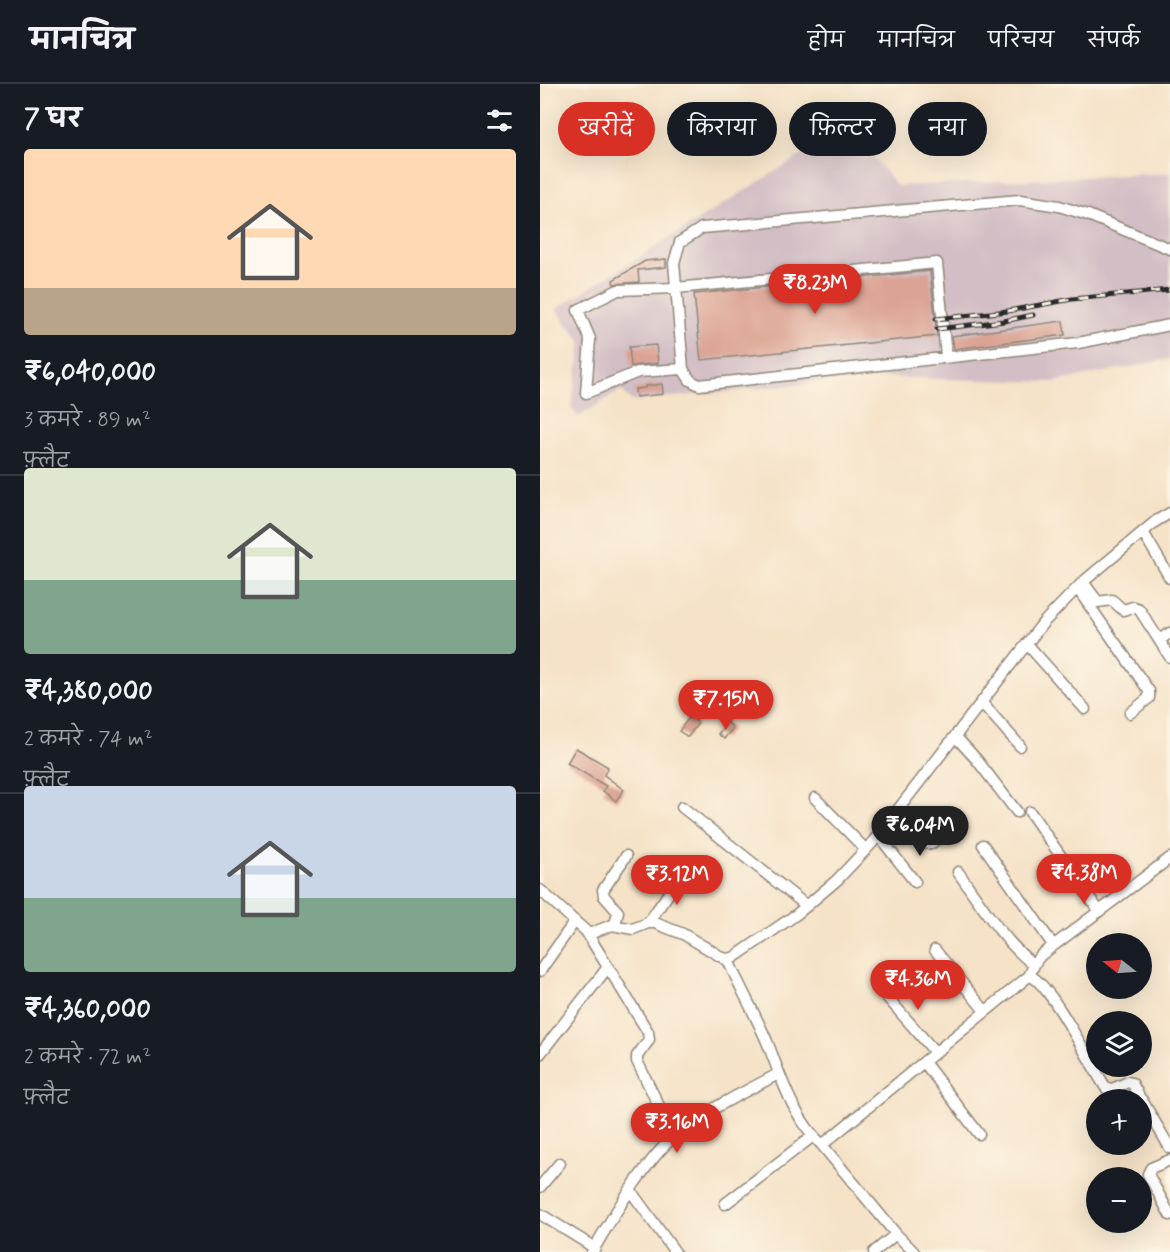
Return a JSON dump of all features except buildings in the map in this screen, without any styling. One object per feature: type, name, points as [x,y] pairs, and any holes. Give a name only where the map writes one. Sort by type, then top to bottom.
[{"type":"street","points":[[1170,249],[1088,215],[1059,206],[1020,200],[964,203],[702,228],[680,242],[674,263],[683,369],[690,380],[699,386],[946,356],[1078,343],[1170,325]]},
{"type":"street","points":[[683,369],[638,372],[586,393],[590,339],[578,310],[618,290],[676,288],[937,262],[946,356]]},
{"type":"street","points":[[728,960],[807,906],[837,880],[866,850],[1043,623],[1080,585],[1156,521],[1170,513]]},
{"type":"street","points":[[1143,532],[1170,578]]},
{"type":"street","points":[[1080,585],[1098,602],[1112,600],[1123,610],[1133,607],[1139,609],[1170,657]]},
{"type":"street","points":[[1080,585],[1149,691],[1149,698],[1130,712]]},
{"type":"street","points":[[1159,640],[1170,633]]},
{"type":"street","points":[[1026,644],[1085,709]]},
{"type":"street","points":[[982,703],[1020,746]]},
{"type":"street","points":[[956,737],[1017,812]]},
{"type":"street","points":[[815,798],[866,850]]},
{"type":"street","points":[[682,807],[807,906]]},
{"type":"street","points":[[898,810],[927,844],[931,844],[953,824]]},
{"type":"street","points":[[1030,812],[1099,911]]},
{"type":"street","points":[[878,835],[915,882]]},
{"type":"street","points":[[983,845],[1053,945]]},
{"type":"street","points":[[615,925],[618,912],[602,893],[626,856]]},
{"type":"street","points":[[822,1144],[1029,976],[1041,955],[1053,945],[1170,858]]},
{"type":"street","points":[[958,872],[1004,936],[1034,965]]},
{"type":"street","points":[[648,923],[683,873]]},
{"type":"street","points":[[540,890],[587,933],[648,1032],[649,1040],[637,1056],[637,1061],[659,1106],[678,1133]]},
{"type":"street","points":[[540,971],[575,921]]},
{"type":"street","points":[[587,933],[593,934],[615,925],[633,929],[648,923],[655,923],[683,934],[728,960],[767,1043],[789,1100],[813,1136],[914,1252]]},
{"type":"street","points":[[935,950],[985,1011]]},
{"type":"street","points":[[540,1053],[608,967]]},
{"type":"street","points":[[1029,976],[1037,979],[1057,1007],[1106,1088],[1112,1089],[1130,1082],[1134,1089]]},
{"type":"street","points":[[880,989],[935,1052]]},
{"type":"street","points":[[924,1062],[979,1134]]},
{"type":"street","points":[[540,1214],[594,1250],[644,1170],[678,1133],[778,1074]]},
{"type":"street","points":[[1152,1118],[1170,1148]]},
{"type":"street","points":[[725,1204],[813,1136]]},
{"type":"street","points":[[1170,1160],[1151,1168],[1148,1173],[1170,1215]]},
{"type":"street","points":[[540,1187],[560,1163]]},
{"type":"street","points":[[630,1190],[675,1252]]},
{"type":"street","points":[[874,1252],[896,1234]]},
{"type":"shaded area","points":[[800,156],[872,156],[897,186],[1170,173],[1170,359],[1054,382],[875,377],[632,401],[621,390],[578,417],[571,408],[582,343],[556,309]]},
{"type":"railway","points":[[936,319],[1008,311],[1072,299],[1170,290]]},
{"type":"railway","points":[[937,329],[1033,315]]}]
